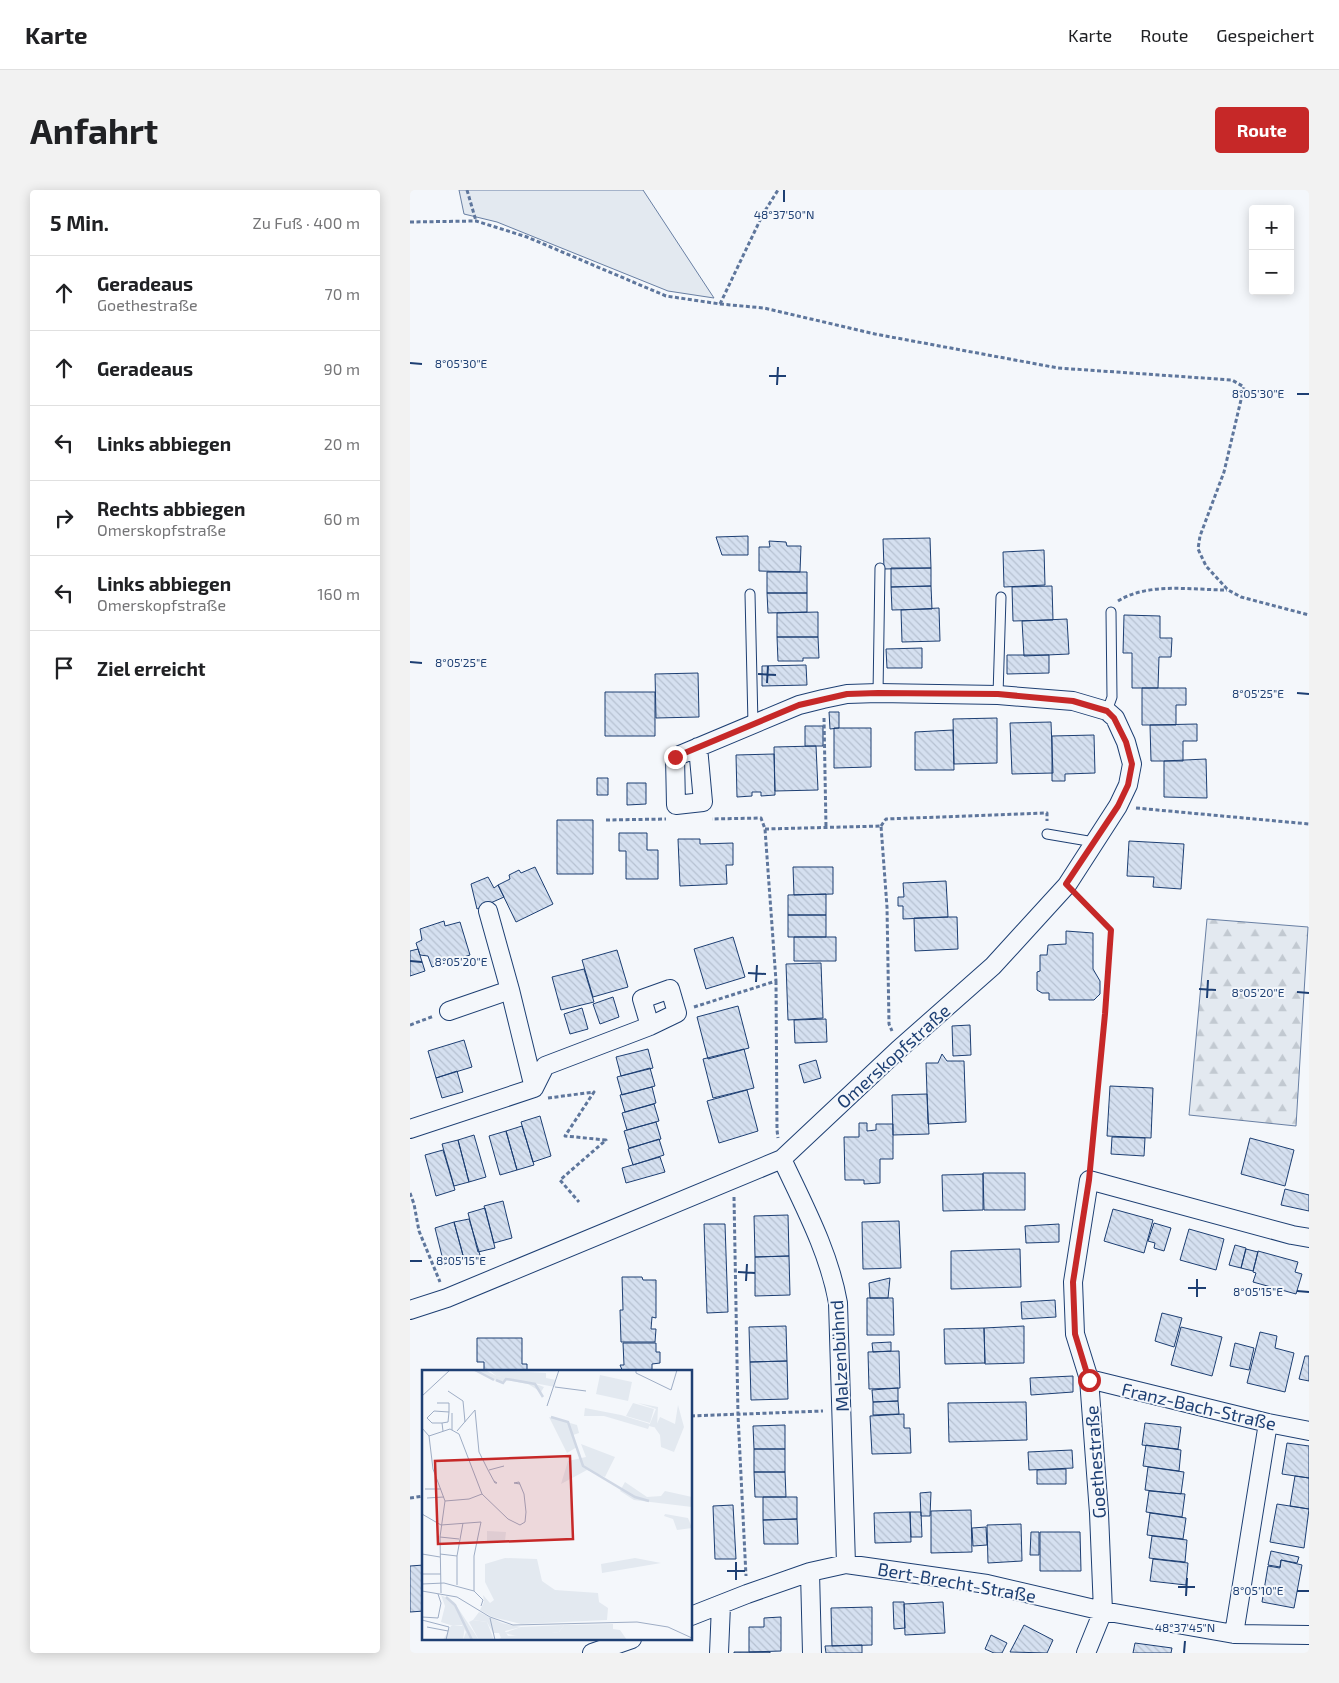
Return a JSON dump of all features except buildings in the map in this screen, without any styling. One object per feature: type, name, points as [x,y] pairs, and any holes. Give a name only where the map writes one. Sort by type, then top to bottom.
[{"type":"street","points":[[698,747],[799,705],[847,694],[998,694],[1073,701],[1107,711]]},
{"type":"street","name":"Omerskopfstraße","points":[[410,1310],[447,1298],[782,1158],[898,1050],[993,966],[1066,884],[1082,862],[1118,806],[1128,785],[1132,764],[1126,742],[1114,718],[1107,711]]},
{"type":"street","points":[[488,911],[534,1088]]},
{"type":"street","points":[[410,1129],[534,1088],[545,1066],[650,1026],[677,1013],[670,988],[642,998],[650,1026]]},
{"type":"street","points":[[449,1011],[510,990]]},
{"type":"street","name":"Malzenbühnd","points":[[782,1158],[820,1241],[834,1281],[838,1304],[846,1564]]},
{"type":"street","points":[[1089,1180],[1309,1238]]},
{"type":"street","name":"Goethestraße","points":[[1086,1653],[1103,1611],[1099,1513],[1089,1380],[1075,1334],[1073,1282],[1089,1180]]},
{"type":"street","name":"Franz-Bach-Straße","points":[[1089,1380],[1268,1423],[1309,1430]]},
{"type":"street","points":[[1234,1634],[1268,1423]]},
{"type":"street","name":"Bert-Brecht-Straße","points":[[692,1616],[810,1572],[846,1564],[987,1584],[1103,1611],[1234,1634],[1309,1635]]},
{"type":"street","points":[[810,1572],[812,1653]]},
{"type":"street","points":[[719,1653],[721,1605]]},
{"type":"street","points":[[600,1652],[630,1640]]},
{"type":"lane","points":[[878,693],[880,568]]},
{"type":"lane","points":[[750,594],[753,724]]},
{"type":"lane","points":[[998,694],[1001,597]]},
{"type":"lane","points":[[1107,711],[1112,697],[1112,612]]},
{"type":"lane","points":[[1046,834],[1094,842]]},
{"type":"path","points":[[467,190],[476,221]]},
{"type":"path","points":[[720,304],[763,214],[778,190]]},
{"type":"path","points":[[410,222],[476,221],[527,237],[666,296],[764,308],[874,334],[1058,368],[1232,380],[1244,387],[1224,472],[1200,536],[1198,549],[1206,566],[1228,590],[1241,597],[1309,615]]},
{"type":"path","points":[[1112,612],[1116,602],[1130,594],[1155,589],[1228,590]]},
{"type":"path","points":[[824,699],[826,827]]},
{"type":"path","points":[[1118,806],[1309,824]]},
{"type":"path","points":[[898,1050],[889,1024],[887,907],[881,826],[886,819],[1047,813]]},
{"type":"path","points":[[706,819],[761,818],[765,829],[776,981],[776,1130],[782,1158]]},
{"type":"path","points":[[606,820],[669,819]]},
{"type":"path","points":[[765,829],[881,826]]},
{"type":"path","points":[[1066,884],[1111,930],[1089,1180]]},
{"type":"path","points":[[677,1013],[776,981]]},
{"type":"path","points":[[410,1025],[449,1011]]},
{"type":"path","points":[[534,1088],[550,1099],[594,1092],[566,1136],[606,1140],[560,1180],[579,1202]]},
{"type":"path","points":[[734,1178],[738,1415],[747,1594]]},
{"type":"path","points":[[410,1193],[425,1246],[447,1298]]},
{"type":"path","points":[[692,1416],[842,1410]]},
{"type":"green space","points":[[459,190],[643,190],[714,298],[668,291],[497,222],[464,214]]},
{"type":"green space","points":[[1207,919],[1308,927],[1296,1126],[1189,1115]]},
{"type":"route","points":[[675,757],[799,705],[847,694],[998,694],[1073,701],[1107,711],[1114,718],[1126,742],[1132,764],[1128,785],[1118,806],[1066,884],[1111,930],[1089,1180],[1073,1282],[1075,1334],[1089,1380]]}]
